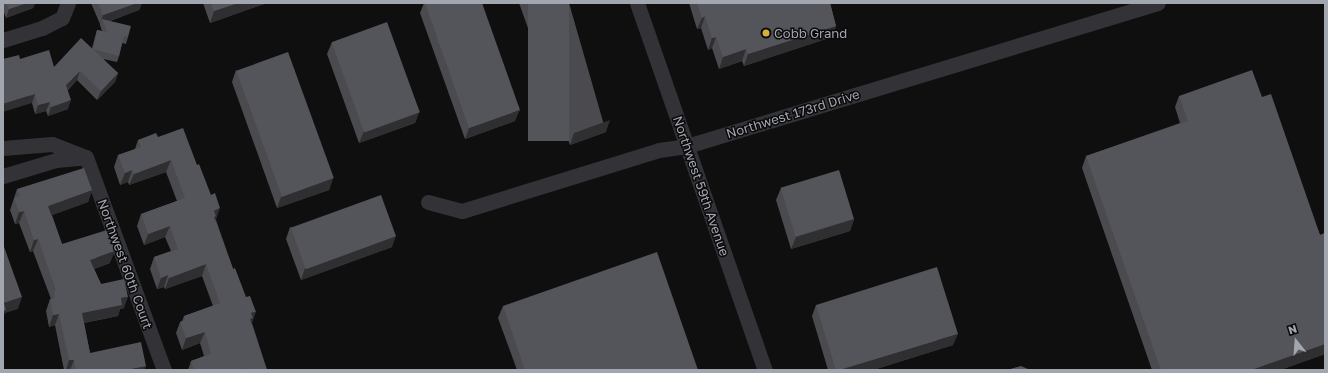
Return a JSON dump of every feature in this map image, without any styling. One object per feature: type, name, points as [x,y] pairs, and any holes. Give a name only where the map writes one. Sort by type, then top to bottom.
[{"type":"street","points":[[3,40],[42,28],[62,18],[68,3]]},
{"type":"street","name":"Northwest 59th Avenue","points":[[637,3],[765,370]]},
{"type":"street","name":"Northwest 173rd Drive","points":[[428,202],[462,211],[659,150],[687,146],[1158,3]]},
{"type":"street","points":[[3,148],[52,144],[86,157]]},
{"type":"street","points":[[3,176],[56,160],[86,157]]},
{"type":"street","name":"Northwest 60th Court","points":[[86,157],[164,370]]},
{"type":"building","points":[[6,3],[27,3],[9,9]]},
{"type":"building","points":[[98,3],[137,3],[103,15]]},
{"type":"building","points":[[211,3],[238,3],[214,11]]},
{"type":"building","points":[[425,3],[482,3],[520,110],[469,128]]},
{"type":"building","points":[[528,3],[569,3],[569,141],[528,141]]},
{"type":"building","name":"Cobb Grand","points":[[697,3],[830,3],[836,26],[748,54],[746,49],[723,57],[716,37],[712,38],[705,16],[702,18]]},
{"type":"building","points":[[102,19],[131,26],[128,37],[124,36],[119,56],[93,49],[97,30],[107,32]]},
{"type":"building","points":[[387,22],[420,112],[364,132],[332,42]]},
{"type":"building","points":[[81,38],[118,73],[101,91],[80,71],[66,85],[71,100],[51,107],[50,102],[38,105],[35,94],[3,104],[3,59],[19,55],[20,59],[49,50],[54,67]]},
{"type":"building","points":[[288,52],[334,178],[282,197],[236,71]]},
{"type":"building","points":[[1252,70],[1262,97],[1271,94],[1320,235],[1325,233],[1325,344],[1251,370],[1161,370],[1086,156],[1188,121],[1179,96]]},
{"type":"building","points":[[183,128],[197,165],[199,164],[211,195],[215,193],[220,208],[214,211],[216,216],[214,217],[233,269],[235,268],[246,297],[250,296],[256,312],[251,313],[253,318],[250,319],[267,370],[246,370],[245,368],[241,370],[194,370],[191,361],[211,354],[205,332],[186,338],[180,322],[185,320],[184,316],[220,303],[206,264],[169,278],[168,275],[161,278],[154,257],[178,249],[170,226],[148,234],[141,214],[185,198],[171,160],[134,174],[132,170],[125,173],[118,155],[141,147],[138,140],[156,133],[158,137]]},
{"type":"building","points":[[84,168],[92,190],[48,206],[62,244],[107,230],[115,251],[90,260],[101,284],[124,279],[128,297],[121,298],[122,305],[82,313],[90,353],[141,342],[146,366],[125,370],[76,370],[74,360],[69,360],[59,314],[53,315],[50,299],[55,298],[54,291],[56,290],[38,239],[34,240],[24,211],[19,212],[14,198],[20,196],[17,189]]},
{"type":"building","points":[[839,170],[854,219],[796,237],[781,188]]},
{"type":"building","points":[[381,195],[396,236],[306,269],[291,228]]},
{"type":"building","points":[[3,244],[22,297],[4,303],[6,310],[3,311]]},
{"type":"building","points":[[657,252],[698,370],[525,370],[503,306]]},
{"type":"building","points":[[937,267],[958,334],[836,370],[816,305]]},
{"type":"building","points":[[1021,366],[1028,370],[1007,370]]},
{"type":"place","name":"Cobb Grand","points":[[766,33]]}]
